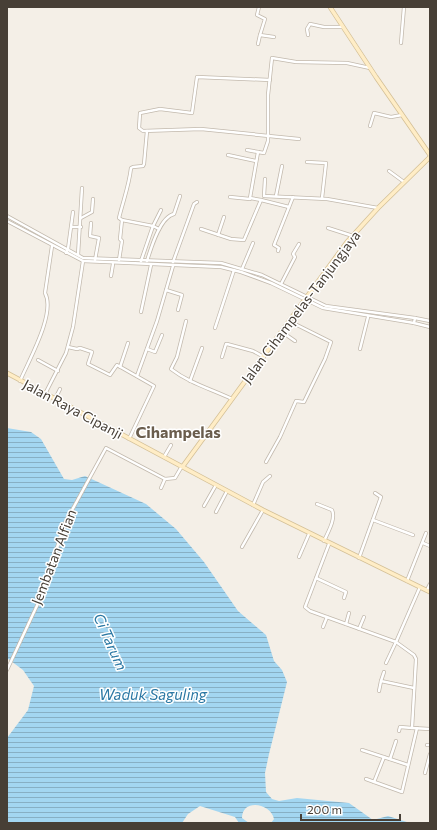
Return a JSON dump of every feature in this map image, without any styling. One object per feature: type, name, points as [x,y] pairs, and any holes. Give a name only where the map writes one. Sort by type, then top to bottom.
[{"type":"main road","name":"Jalan Cihampelas-Tanjungjaya","points":[[182,466],[264,357],[305,298],[353,236],[378,208],[430,156],[330,7]]},
{"type":"main road","name":"Jalan Raya Cipanji","points":[[7,373],[45,395],[182,466],[308,534],[429,591]]},
{"type":"street","points":[[258,44],[265,19],[257,14],[259,7]]},
{"type":"street","points":[[401,43],[404,7]]},
{"type":"street","points":[[308,35],[307,29],[310,24],[324,27],[344,28]]},
{"type":"street","points":[[260,35],[274,37]]},
{"type":"street","points":[[247,150],[264,153],[268,136],[270,80],[273,58],[296,62],[347,63],[370,68]]},
{"type":"street","points":[[270,80],[197,77],[192,113],[160,109],[140,113],[139,128],[147,130],[202,129],[299,139]]},
{"type":"street","points":[[370,126],[374,113],[392,117],[402,115]]},
{"type":"street","points":[[119,260],[122,241],[120,240],[122,220],[119,218],[125,193],[129,187],[131,168],[143,166],[144,164],[147,130]]},
{"type":"street","points":[[250,199],[258,152]]},
{"type":"street","points":[[228,155],[256,161]]},
{"type":"street","points":[[307,162],[326,163],[322,198]]},
{"type":"street","points":[[276,196],[282,166]]},
{"type":"street","points":[[389,172],[404,182]]},
{"type":"street","points":[[265,179],[263,196],[322,198],[378,208]]},
{"type":"street","points":[[78,255],[81,227],[82,188]]},
{"type":"street","points":[[147,261],[159,230],[167,216],[174,214],[180,196]]},
{"type":"street","points":[[230,197],[261,200],[289,207]]},
{"type":"street","points":[[278,251],[279,248],[274,245],[293,197]]},
{"type":"street","points":[[81,218],[84,218],[92,212],[93,199]]},
{"type":"street","points":[[202,229],[235,240],[244,240],[261,200]]},
{"type":"street","points":[[137,376],[147,350],[186,225],[197,202]]},
{"type":"street","points":[[141,261],[153,226],[161,210]]},
{"type":"street","points":[[66,254],[72,227],[73,212]]},
{"type":"street","points":[[7,216],[68,249],[83,260],[147,261],[173,264]]},
{"type":"street","points":[[218,235],[224,217]]},
{"type":"street","points":[[122,220],[153,226],[159,230]]},
{"type":"street","points":[[7,221],[66,254],[83,260],[113,264],[221,265],[242,269],[326,306],[414,321],[430,321]]},
{"type":"street","points":[[91,223],[90,236],[99,238],[95,260]]},
{"type":"street","points":[[72,227],[81,227]]},
{"type":"street","points":[[328,228],[353,236]]},
{"type":"street","points":[[242,269],[253,243]]},
{"type":"street","points":[[281,284],[295,257],[293,254],[299,244]]},
{"type":"street","points":[[20,381],[46,316],[47,296],[45,293],[52,246]]},
{"type":"street","points":[[45,395],[58,371],[68,347],[73,327],[83,260]]},
{"type":"street","points":[[111,276],[113,264]]},
{"type":"street","points":[[141,312],[151,265]]},
{"type":"street","points":[[221,265],[281,284],[323,308],[368,317],[383,316],[414,321],[430,327]]},
{"type":"street","points":[[215,328],[234,270]]},
{"type":"street","points":[[166,290],[182,295],[178,310]]},
{"type":"street","points":[[360,349],[368,317]]},
{"type":"street","points":[[186,321],[177,357],[171,369],[190,381],[232,399]]},
{"type":"street","points":[[266,462],[280,437],[296,401],[304,402],[324,361],[331,342],[289,321]]},
{"type":"street","points":[[282,332],[295,341]]},
{"type":"street","points":[[147,350],[155,352],[162,335]]},
{"type":"street","points":[[120,367],[128,343]]},
{"type":"street","points":[[222,357],[226,344],[253,351],[264,357]]},
{"type":"street","points":[[68,347],[77,349],[80,348],[92,352],[88,364],[110,375],[116,366],[120,367],[154,387],[129,439]]},
{"type":"street","points":[[190,381],[202,348]]},
{"type":"street","points":[[38,360],[58,371]]},
{"type":"street","points":[[55,400],[60,389]]},
{"type":"street","points":[[164,457],[171,445]]},
{"type":"street","name":"Jembatan Alfian","points":[[7,670],[42,597],[65,523],[106,448],[165,479]]},
{"type":"street","points":[[161,488],[165,479],[175,478],[182,466]]},
{"type":"street","points":[[253,505],[263,482],[270,476]]},
{"type":"street","points":[[204,506],[216,485]]},
{"type":"street","points":[[216,512],[227,491]]},
{"type":"street","points":[[359,558],[381,496],[375,493]]},
{"type":"street","points":[[317,504],[332,510],[333,513],[333,519],[324,541]]},
{"type":"street","points":[[242,547],[263,510]]},
{"type":"street","points":[[373,520],[413,535]]},
{"type":"street","points":[[408,581],[426,533]]},
{"type":"street","points":[[299,557],[308,534]]},
{"type":"street","points":[[423,542],[430,546]]},
{"type":"street","points":[[329,544],[305,607],[327,617],[396,642],[416,658],[412,728]]},
{"type":"street","points":[[316,578],[346,592],[344,598]]},
{"type":"street","points":[[429,591],[430,584]]},
{"type":"street","points":[[386,664],[420,586]]},
{"type":"street","points":[[346,624],[349,613]]},
{"type":"street","points":[[323,627],[327,617]]},
{"type":"street","points":[[359,629],[364,617]]},
{"type":"street","points":[[379,691],[384,672]]},
{"type":"street","points":[[381,681],[414,688]]},
{"type":"street","points":[[399,731],[400,727],[430,729]]},
{"type":"street","points":[[366,779],[402,792],[416,728]]},
{"type":"street","points":[[390,760],[396,741]]},
{"type":"street","points":[[362,750],[408,765]]},
{"type":"street","points":[[425,773],[430,754]]},
{"type":"street","points":[[374,782],[384,757]]},
{"type":"water","name":"Waduk Saguling","points":[[7,428],[31,432],[41,439],[64,479],[72,480],[85,476],[146,504],[176,529],[204,562],[238,611],[266,635],[274,661],[282,670],[287,682],[265,773],[266,792],[272,799],[279,801],[297,798],[349,803],[373,820],[388,816],[410,823],[271,823],[274,819],[268,809],[263,806],[251,805],[243,812],[242,818],[249,823],[239,823],[235,817],[200,806],[188,814],[182,823],[7,823],[7,738],[28,710],[34,686],[23,670],[7,658]]},
{"type":"district","name":"Cihampelas","points":[[178,432]]},
{"type":"water label","name":"Ci Tarum","points":[[110,642]]}]
